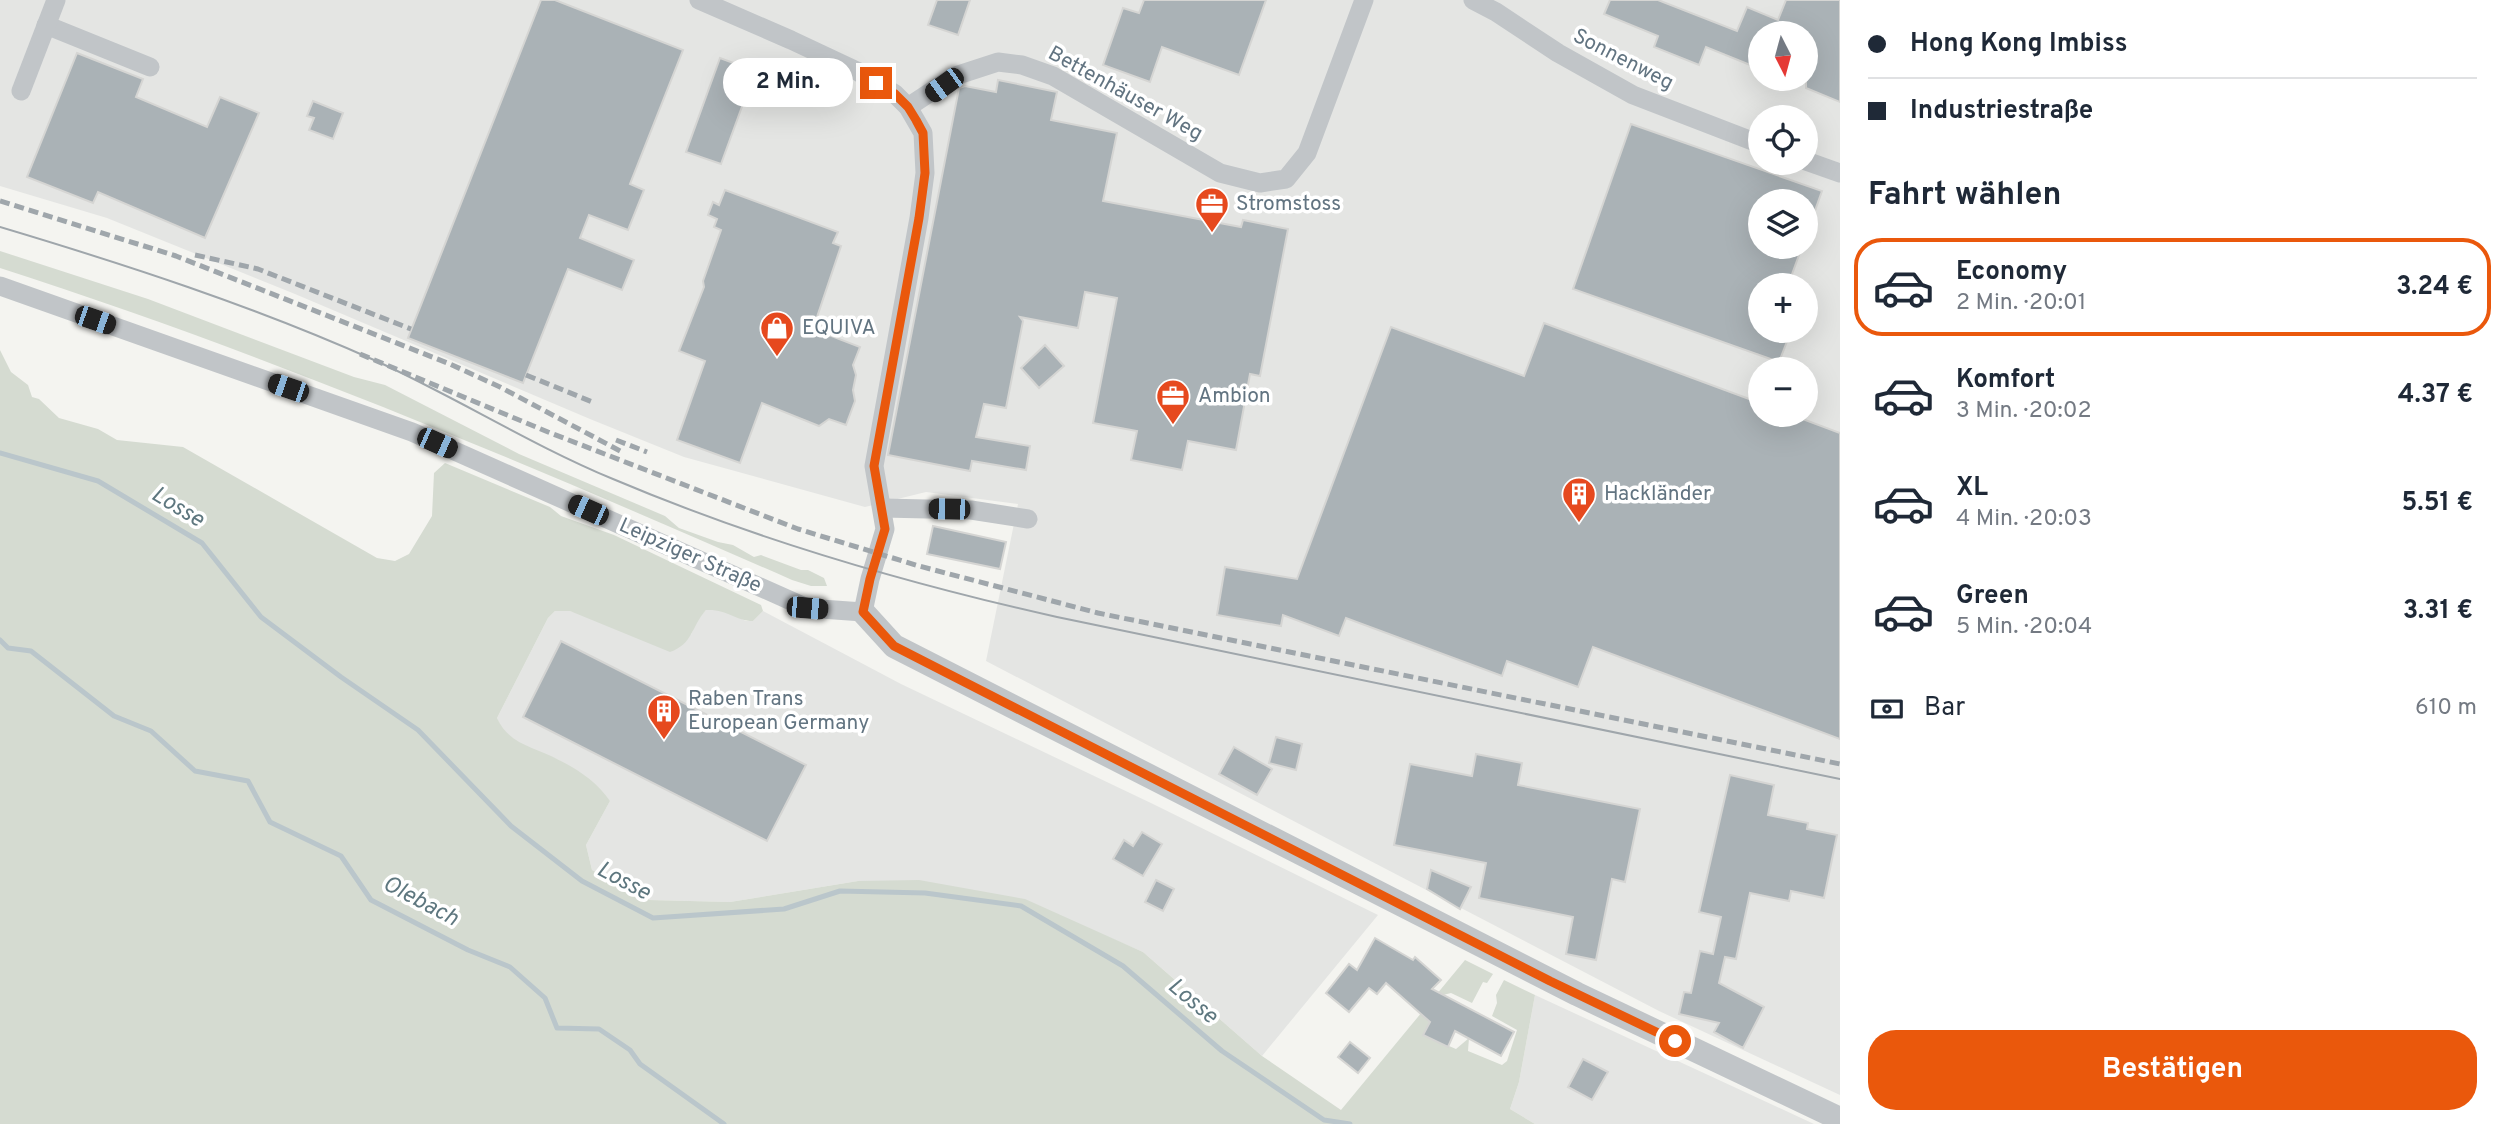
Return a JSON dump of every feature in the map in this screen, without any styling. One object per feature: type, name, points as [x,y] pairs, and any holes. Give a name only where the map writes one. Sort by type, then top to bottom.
[{"type":"street","points":[[21,91],[56,0]]},
{"type":"street","points":[[699,0],[856,71],[895,94],[908,107],[923,133],[925,173],[919,218],[874,466],[885,529],[863,612],[894,646],[1577,994],[1840,1119]]},
{"type":"street","name":"Bettenhäuser Weg","points":[[908,107],[955,76],[998,62],[1022,65],[1053,76],[1220,173],[1260,183],[1286,179],[1307,153],[1364,0]]},
{"type":"street","name":"Sonnenweg","points":[[1473,0],[1558,53],[1633,95],[1748,139]]},
{"type":"street","points":[[46,25],[150,67]]},
{"type":"street","points":[[1818,165],[1840,173]]},
{"type":"street","name":"Leipziger Straße","points":[[0,286],[412,432],[807,608],[863,612]]},
{"type":"street","points":[[883,508],[971,510],[1028,519]]},
{"type":"shaded area","points":[[0,0],[1840,0],[1840,1095],[1659,1011],[986,661],[1018,504],[926,492],[865,507],[684,457],[107,218],[0,186]]},
{"type":"shaded area","points":[[0,251],[148,299],[354,377],[385,385],[519,454],[665,516],[679,528],[733,545],[754,557],[761,555],[801,570],[808,570],[824,578],[827,586],[811,586],[792,580],[499,454],[301,375],[202,337],[0,268]]},
{"type":"shaded area","points":[[0,350],[11,372],[28,385],[32,397],[39,399],[59,418],[98,429],[117,440],[183,447],[377,558],[395,561],[409,554],[432,516],[434,473],[445,463],[550,507],[561,516],[614,535],[761,605],[763,611],[753,621],[720,611],[706,610],[688,640],[670,652],[570,611],[555,611],[548,618],[497,718],[508,734],[516,740],[574,768],[605,794],[610,801],[586,845],[592,870],[649,900],[730,902],[858,881],[919,880],[1025,899],[1143,952],[1262,1056],[1341,1110],[1465,960],[1493,974],[1487,983],[1483,982],[1472,1003],[1451,993],[1443,995],[1423,1035],[1456,1049],[1469,1038],[1468,1051],[1502,1065],[1507,1061],[1517,1030],[1492,1016],[1497,1003],[1496,995],[1504,980],[1535,995],[1519,1082],[1510,1109],[1535,1124],[0,1124]]},
{"type":"shaded area","points":[[720,609],[746,621],[753,621],[763,611],[901,684],[1378,915],[1262,1056],[1143,952],[1085,927],[858,881],[730,902],[649,900],[592,870],[586,845],[610,801],[559,760],[521,745],[502,730],[497,718],[548,618],[555,611],[570,611],[691,635],[696,621],[706,610]]},
{"type":"shaded area","points":[[1535,995],[1814,1124],[1535,1124],[1510,1109],[1519,1082]]},
{"type":"building","points":[[541,0],[555,0],[683,50],[630,184],[644,190],[628,230],[589,215],[580,238],[634,260],[622,290],[568,269],[523,383],[408,338]]},
{"type":"building","points":[[937,0],[970,0],[958,35],[928,25]]},
{"type":"building","points":[[1144,0],[1266,0],[1239,75],[1162,47],[1150,82],[1103,65],[1123,8],[1139,13]]},
{"type":"building","points":[[1610,0],[1658,0],[1737,31],[1747,7],[1778,20],[1786,0],[1840,0],[1840,102],[1813,91],[1818,91],[1818,21],[1748,21],[1748,64],[1706,47],[1699,65],[1654,47],[1658,36],[1604,14]]},
{"type":"building","points":[[77,53],[143,79],[136,97],[207,127],[220,97],[259,113],[205,238],[98,192],[93,203],[27,177]]},
{"type":"building","points":[[720,58],[755,71],[721,164],[686,152]]},
{"type":"building","points":[[998,80],[1057,92],[1051,120],[1117,133],[1103,201],[1241,227],[1243,220],[1288,229],[1260,376],[1250,374],[1236,450],[1188,441],[1182,470],[1131,460],[1137,431],[1093,423],[1117,298],[1085,292],[1078,328],[1020,317],[1023,321],[1006,408],[984,404],[976,437],[1030,446],[1026,470],[972,461],[970,471],[888,455],[959,88],[965,86],[996,92]]},
{"type":"building","points":[[313,101],[343,113],[333,139],[309,130],[314,118],[307,116]]},
{"type":"building","points":[[1631,124],[1748,165],[1748,175],[1776,175],[1816,189],[1748,189],[1748,259],[1798,259],[1792,273],[1748,273],[1748,343],[1786,343],[1781,357],[1765,357],[1573,289]]},
{"type":"building","points":[[725,190],[838,232],[833,243],[841,246],[813,329],[860,347],[853,365],[856,375],[853,390],[855,401],[846,425],[829,419],[819,426],[762,403],[740,463],[677,440],[705,361],[679,351],[704,287],[703,281],[721,230],[714,227],[717,219],[708,215],[713,202],[719,205]]},
{"type":"building","name":"Hackländer","points":[[1544,323],[1748,399],[1748,427],[1818,427],[1818,425],[1840,433],[1840,739],[1593,647],[1578,687],[1507,661],[1502,676],[1346,618],[1339,636],[1283,615],[1281,626],[1217,615],[1225,567],[1297,579],[1391,327],[1524,376]]},
{"type":"building","points":[[1045,345],[1064,366],[1039,388],[1021,368]]},
{"type":"building","points":[[933,526],[1006,542],[1000,569],[927,554]]},
{"type":"building","name":"Raben Trans European Germany","points":[[561,641],[806,765],[767,841],[523,717]]},
{"type":"building","points":[[1276,737],[1302,744],[1296,770],[1269,763]]},
{"type":"building","points":[[1234,747],[1272,769],[1257,795],[1219,774]]},
{"type":"building","points":[[1476,754],[1522,763],[1518,785],[1640,809],[1625,882],[1612,879],[1596,960],[1566,954],[1573,917],[1479,898],[1486,863],[1394,845],[1410,764],[1472,776]]},
{"type":"building","points":[[1730,775],[1774,785],[1768,815],[1808,823],[1807,829],[1837,835],[1824,898],[1791,891],[1789,901],[1750,893],[1736,959],[1725,957],[1719,983],[1764,1007],[1743,1048],[1714,1032],[1719,1023],[1679,1014],[1684,992],[1691,993],[1700,951],[1713,954],[1721,917],[1699,912]]},
{"type":"building","points":[[1142,832],[1162,844],[1143,876],[1113,859],[1124,840],[1133,846]]},
{"type":"building","points":[[1431,870],[1471,887],[1460,909],[1427,889]]},
{"type":"building","points":[[1156,880],[1174,889],[1163,911],[1145,902]]},
{"type":"building","points":[[1375,938],[1413,960],[1415,957],[1441,980],[1432,989],[1514,1032],[1501,1056],[1455,1031],[1448,1047],[1423,1035],[1430,1022],[1386,983],[1377,994],[1369,988],[1349,1012],[1326,993],[1349,964],[1357,970]]},
{"type":"building","points":[[1350,1042],[1370,1058],[1358,1073],[1338,1057]]},
{"type":"building","points":[[1583,1059],[1608,1072],[1592,1100],[1568,1087]]},
{"type":"waterway","name":"Losse","points":[[0,453],[98,481],[202,543],[261,617],[418,730],[511,826],[582,881],[653,918],[784,909],[840,891],[925,893],[1021,906],[1123,966],[1222,1051],[1324,1120],[1350,1124]]},
{"type":"waterway","name":"Olebach","points":[[0,640],[8,648],[31,651],[114,716],[151,731],[195,771],[248,781],[270,822],[341,856],[371,900],[468,950],[510,967],[545,998],[557,1028],[599,1029],[630,1050],[640,1064],[724,1124]]},
{"type":"tram line","points":[[0,227],[236,304],[328,340],[404,374],[613,479],[722,522],[832,558],[944,590],[1057,617],[1840,779]]},
{"type":"railway","points":[[0,201],[176,256],[450,364],[500,387],[624,453]]},
{"type":"railway","points":[[195,255],[258,269],[411,329]]},
{"type":"railway","points":[[360,354],[548,432],[798,529],[919,566],[1098,613],[1840,764]]},
{"type":"railway","points":[[526,375],[595,403]]},
{"type":"railway","points":[[616,440],[647,452]]},
{"type":"place","name":"Stromstoss","points":[[1212,234]]},
{"type":"place","name":"EQUIVA","points":[[777,358]]},
{"type":"place","name":"Ambion","points":[[1173,426]]},
{"type":"place","name":"Hackländer","points":[[1579,524]]},
{"type":"place","name":"Raben Trans European Germany","points":[[664,741]]},
{"type":"route","points":[[876,83],[895,94],[916,120],[923,133],[925,173],[874,466],[885,529],[863,612],[894,646],[1550,981],[1675,1041]]}]
